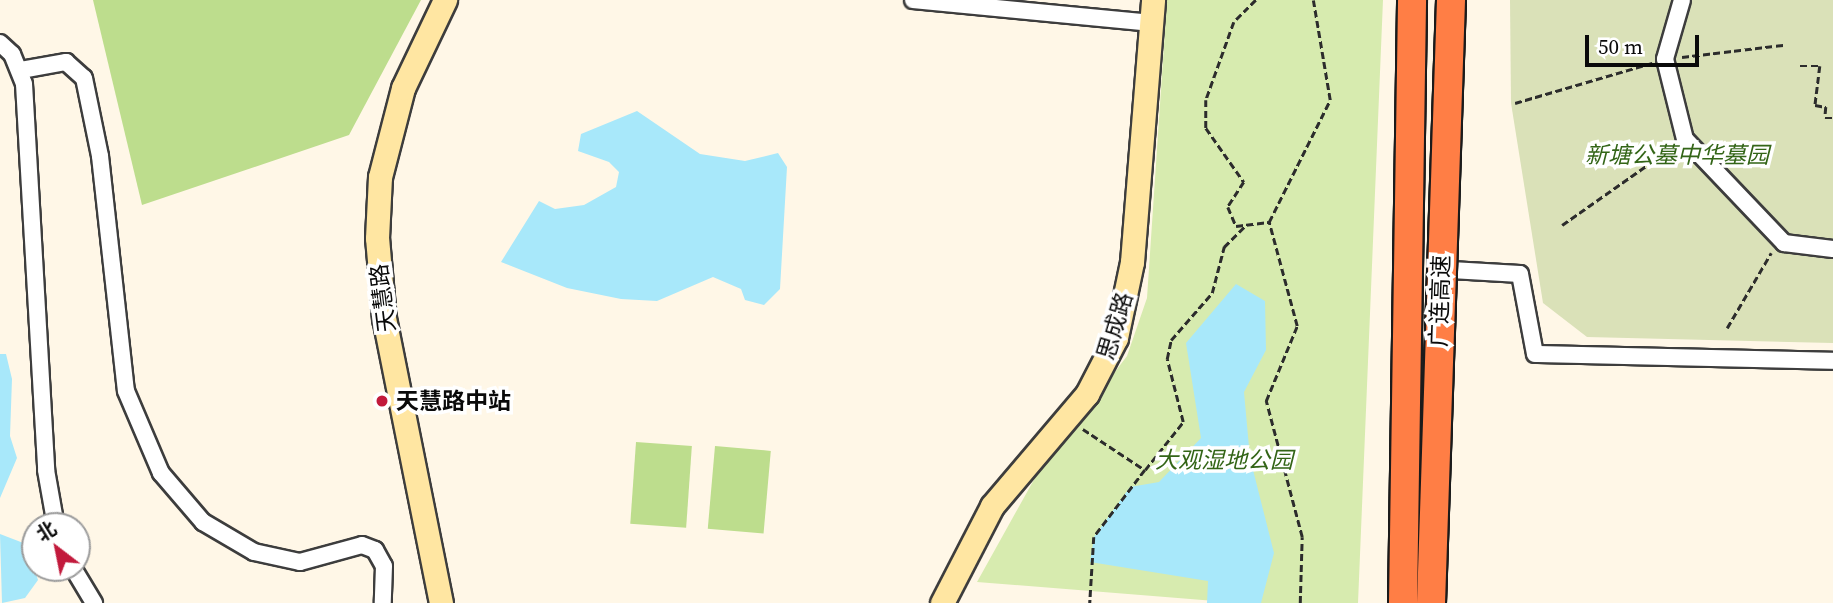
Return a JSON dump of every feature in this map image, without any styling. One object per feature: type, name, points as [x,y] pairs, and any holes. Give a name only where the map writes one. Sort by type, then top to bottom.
[{"type":"highway","name":"广连高速","points":[[1403,603],[1412,0]]},
{"type":"highway","name":"广连高速","points":[[1431,603],[1451,0]]},
{"type":"street","name":"天慧路","points":[[441,603],[384,319],[377,237],[380,177],[403,88],[445,0]]},
{"type":"street","points":[[913,0],[1152,11]]},
{"type":"street","points":[[1682,0],[1665,59],[1685,139],[1779,238],[1833,249]]},
{"type":"street","name":"思成路","points":[[942,603],[992,506],[1066,417],[1107,360],[1124,310],[1152,11]]},
{"type":"street","points":[[0,43],[21,70],[46,470],[54,512]]},
{"type":"street","points":[[21,70],[66,62],[84,78],[100,156],[126,391],[161,473],[212,529],[269,558],[300,562],[362,545],[374,550],[384,566],[383,603]]},
{"type":"street","points":[[1451,270],[1520,274],[1535,354],[1833,361]]},
{"type":"street","points":[[80,582],[90,600]]},
{"type":"path","points":[[1256,0],[1234,22],[1206,100],[1206,128],[1244,182],[1228,207],[1236,226],[1269,222]]},
{"type":"path","points":[[1300,603],[1302,537],[1266,401],[1297,326],[1269,222],[1330,100],[1313,0]]},
{"type":"path","points":[[1516,103],[1665,59],[1783,45]]},
{"type":"path","points":[[1800,66],[1820,66],[1815,106],[1826,107],[1825,118],[1833,118]]},
{"type":"path","points":[[1562,225],[1685,139]]},
{"type":"path","points":[[1090,603],[1094,537],[1183,422],[1167,359],[1171,340],[1212,293],[1224,247],[1246,224]]},
{"type":"path","points":[[1727,328],[1779,238]]},
{"type":"path","points":[[1066,417],[1145,470]]},
{"type":"green space","points":[[93,0],[421,0],[349,135],[142,205]]},
{"type":"green space","name":"大观湿地公园","points":[[1167,0],[1383,0],[1358,603],[1240,603],[977,582],[1036,476],[1127,356],[1147,298]]},
{"type":"green space","name":"新塘公墓中华墓园","points":[[1510,0],[1833,0],[1833,343],[1587,337],[1543,303],[1511,103]]},
{"type":"green space","points":[[636,442],[692,446],[686,528],[630,524]]},
{"type":"green space","points":[[715,446],[771,451],[764,534],[708,529]]},
{"type":"water","points":[[637,111],[700,154],[745,161],[778,153],[787,167],[780,289],[764,305],[745,300],[741,289],[713,277],[657,301],[621,299],[567,288],[501,262],[539,201],[555,209],[584,205],[616,187],[619,172],[609,162],[578,151],[581,134]]},
{"type":"water","points":[[1236,284],[1265,301],[1266,350],[1244,392],[1250,458],[1274,553],[1261,603],[1207,603],[1208,581],[1090,562],[1094,537],[1130,487],[1159,482],[1201,438],[1186,343]]},
{"type":"water","points":[[0,354],[6,354],[12,379],[10,436],[17,458],[0,498]]},
{"type":"water","points":[[0,534],[21,542],[21,582],[37,582],[25,598],[2,603]]},
{"type":"place","name":"天慧路中站","points":[[382,401]]}]
